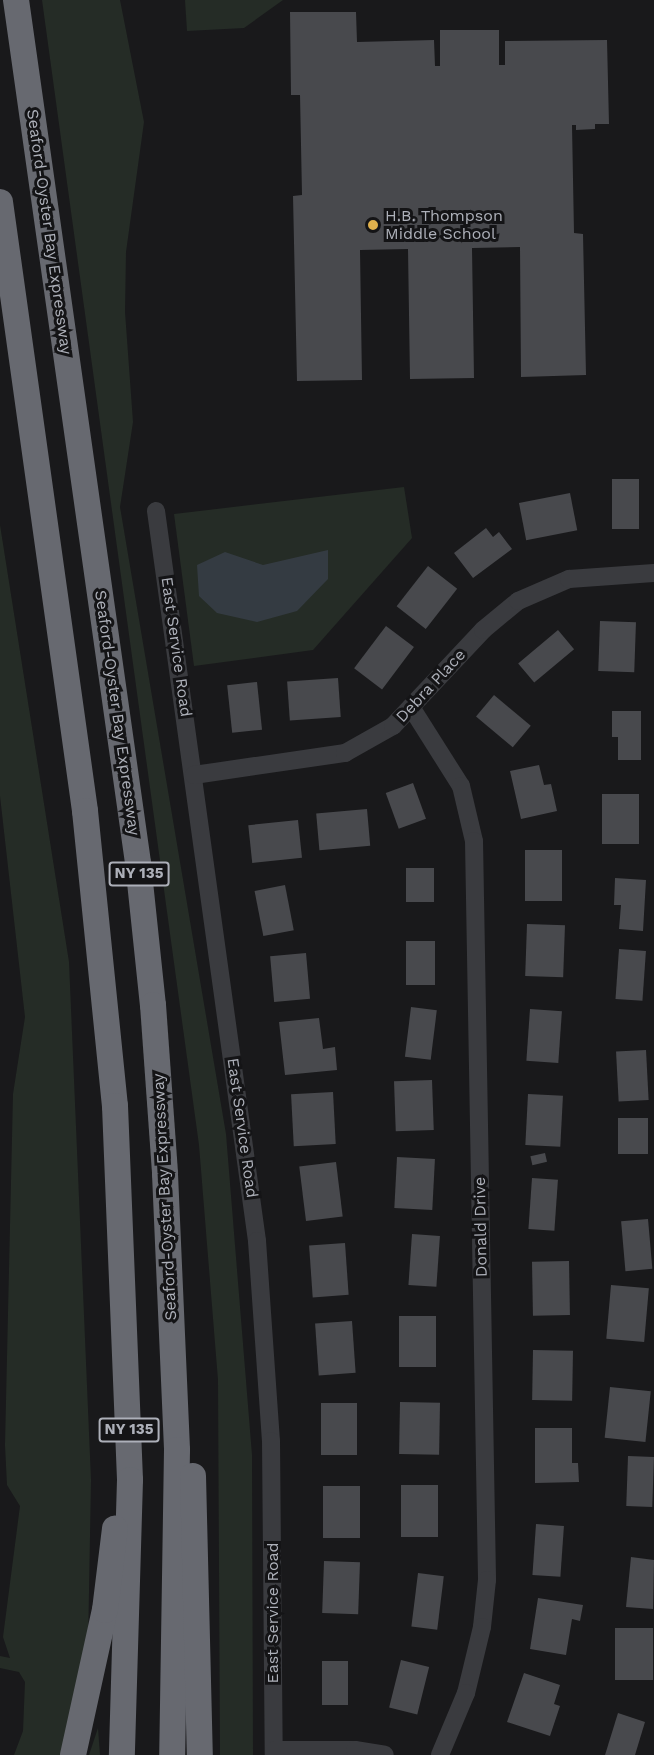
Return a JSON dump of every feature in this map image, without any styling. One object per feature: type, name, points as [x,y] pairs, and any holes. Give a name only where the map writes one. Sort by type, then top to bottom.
[{"type":"highway","name":"Seaford-Oyster Bay Expressway","points":[[16,0],[138,863],[165,1174],[177,1461],[172,1755]]},
{"type":"highway","name":"NY 135","points":[[0,202],[86,811],[115,1106],[130,1480],[122,1755]]},
{"type":"highway","points":[[73,1755],[97,1655],[115,1531],[115,1106]]},
{"type":"highway","points":[[165,1174],[181,1294],[190,1415],[200,1755]]},
{"type":"street","name":"East Service Road","points":[[156,511],[257,1241],[267,1342],[274,1752]]},
{"type":"street","name":"Debra Place","points":[[194,775],[311,761],[345,753],[373,740],[411,707],[483,630],[534,592],[569,579],[654,573]]},
{"type":"street","name":"Donald Drive","points":[[411,707],[461,786],[474,841],[487,1580],[482,1627],[466,1693],[441,1755]]},
{"type":"street","points":[[274,1752],[355,1750],[385,1755]]},
{"type":"shaded area","points":[[42,0],[120,0],[144,122],[126,252],[125,312],[133,422],[120,507],[226,1134],[252,1455],[253,1755],[220,1755],[218,1380],[199,1145]]},
{"type":"shaded area","points":[[185,0],[283,0],[244,28],[187,31]]},
{"type":"shaded area","points":[[404,487],[412,538],[313,650],[194,666],[174,514]]},
{"type":"shaded area","points":[[0,525],[69,962],[91,1480],[87,1703],[73,1755],[14,1755],[23,1731],[25,1682],[19,1672],[0,1668],[0,1656],[10,1658],[3,1637],[20,1506],[7,1485],[5,1445],[13,1094],[25,1017],[0,796]]},
{"type":"shaded area","points":[[328,550],[328,579],[297,611],[257,622],[217,613],[199,596],[197,565],[225,552],[263,565]]},
{"type":"shaded area","points":[[98,1728],[100,1755],[89,1755]]},
{"type":"building","points":[[290,12],[356,12],[357,42],[434,40],[435,66],[440,66],[440,30],[499,30],[499,65],[505,65],[505,41],[607,40],[609,124],[595,124],[595,129],[576,130],[576,125],[572,125],[574,233],[583,234],[586,375],[521,377],[520,247],[472,248],[474,378],[410,379],[408,249],[360,250],[362,380],[297,381],[293,196],[302,195],[300,95],[291,95]]},
{"type":"building","points":[[612,479],[639,479],[639,529],[612,529]]},
{"type":"building","points":[[570,493],[577,530],[526,540],[519,503]]},
{"type":"building","points":[[486,528],[493,537],[499,532],[512,549],[473,578],[454,553]]},
{"type":"building","points":[[428,566],[457,589],[426,629],[397,606]]},
{"type":"building","points":[[600,621],[636,622],[634,672],[598,671]]},
{"type":"building","points":[[386,626],[414,647],[382,689],[354,668]]},
{"type":"building","points":[[558,630],[574,649],[534,683],[518,663]]},
{"type":"building","points":[[338,678],[341,717],[290,720],[287,682]]},
{"type":"building","points":[[257,682],[262,730],[232,733],[227,685]]},
{"type":"building","points":[[494,695],[531,726],[513,747],[476,716]]},
{"type":"building","points":[[612,711],[641,711],[641,760],[618,760],[618,737],[612,737]]},
{"type":"building","points":[[539,765],[544,785],[551,784],[557,811],[521,819],[510,771]]},
{"type":"building","points":[[413,783],[426,819],[399,829],[386,793]]},
{"type":"building","points":[[602,794],[639,794],[639,844],[602,844]]},
{"type":"building","points":[[367,809],[370,846],[319,850],[316,813]]},
{"type":"building","points":[[298,820],[302,858],[252,863],[248,825]]},
{"type":"building","points":[[525,850],[562,850],[562,901],[525,901]]},
{"type":"building","points":[[406,868],[434,868],[434,902],[406,902]]},
{"type":"building","points":[[615,878],[646,880],[643,931],[619,929],[621,905],[614,905]]},
{"type":"building","points":[[285,885],[294,930],[263,936],[255,891]]},
{"type":"building","points":[[527,924],[565,925],[563,977],[525,976]]},
{"type":"building","points":[[406,941],[435,941],[435,985],[406,985]]},
{"type":"building","points":[[619,949],[646,951],[642,1001],[616,999]]},
{"type":"building","points":[[306,953],[310,999],[274,1002],[270,956]]},
{"type":"building","points":[[411,1007],[437,1010],[431,1060],[405,1057]]},
{"type":"building","points":[[530,1009],[562,1011],[558,1063],[526,1061]]},
{"type":"building","points":[[319,1018],[323,1049],[335,1047],[337,1070],[285,1075],[279,1022]]},
{"type":"building","points":[[646,1050],[649,1100],[619,1102],[616,1052]]},
{"type":"building","points":[[432,1080],[434,1130],[396,1131],[394,1081]]},
{"type":"building","points":[[333,1092],[336,1144],[294,1146],[291,1094]]},
{"type":"building","points":[[528,1094],[563,1096],[560,1147],[525,1145]]},
{"type":"building","points":[[618,1118],[648,1118],[648,1154],[618,1154]]},
{"type":"building","points":[[545,1153],[547,1162],[532,1165],[530,1156]]},
{"type":"building","points":[[397,1157],[435,1159],[432,1210],[394,1208]]},
{"type":"building","points":[[336,1162],[343,1217],[306,1221],[299,1167]]},
{"type":"building","points":[[532,1178],[558,1180],[554,1231],[528,1229]]},
{"type":"building","points":[[648,1219],[652,1269],[625,1271],[621,1221]]},
{"type":"building","points":[[412,1234],[440,1236],[436,1287],[408,1285]]},
{"type":"building","points":[[345,1243],[349,1295],[313,1297],[309,1246]]},
{"type":"building","points":[[569,1261],[570,1315],[533,1316],[532,1262]]},
{"type":"building","points":[[611,1285],[649,1288],[644,1342],[606,1339]]},
{"type":"building","points":[[399,1316],[436,1316],[436,1367],[399,1367]]},
{"type":"building","points":[[352,1321],[356,1373],[319,1375],[315,1324]]},
{"type":"building","points":[[533,1350],[573,1351],[572,1401],[532,1400]]},
{"type":"building","points":[[610,1387],[651,1391],[645,1442],[605,1438]]},
{"type":"building","points":[[400,1402],[440,1403],[439,1455],[399,1454]]},
{"type":"building","points":[[321,1403],[357,1403],[357,1455],[321,1455]]},
{"type":"building","points":[[535,1428],[572,1428],[572,1463],[578,1463],[579,1482],[535,1483]]},
{"type":"building","points":[[628,1456],[654,1457],[652,1507],[626,1506]]},
{"type":"building","points":[[401,1485],[438,1485],[438,1537],[401,1537]]},
{"type":"building","points":[[323,1486],[360,1486],[360,1538],[323,1538]]},
{"type":"building","points":[[536,1524],[564,1526],[560,1577],[532,1575]]},
{"type":"building","points":[[631,1557],[654,1560],[653,1609],[626,1607]]},
{"type":"building","points":[[324,1561],[360,1562],[358,1614],[322,1613]]},
{"type":"building","points":[[418,1573],[444,1576],[437,1630],[411,1627]]},
{"type":"building","points":[[538,1598],[583,1605],[580,1621],[572,1619],[566,1655],[530,1649]]},
{"type":"building","points":[[615,1628],[653,1628],[653,1680],[615,1680]]},
{"type":"building","points":[[401,1660],[429,1667],[417,1715],[389,1708]]},
{"type":"building","points":[[322,1661],[348,1661],[348,1705],[322,1705]]},
{"type":"building","points":[[524,1673],[560,1685],[554,1704],[560,1706],[550,1736],[507,1722]]},
{"type":"building","points":[[618,1713],[645,1722],[635,1755],[605,1755]]},
{"type":"place","name":"H.B. Thompson Middle School","points":[[373,225]]}]
